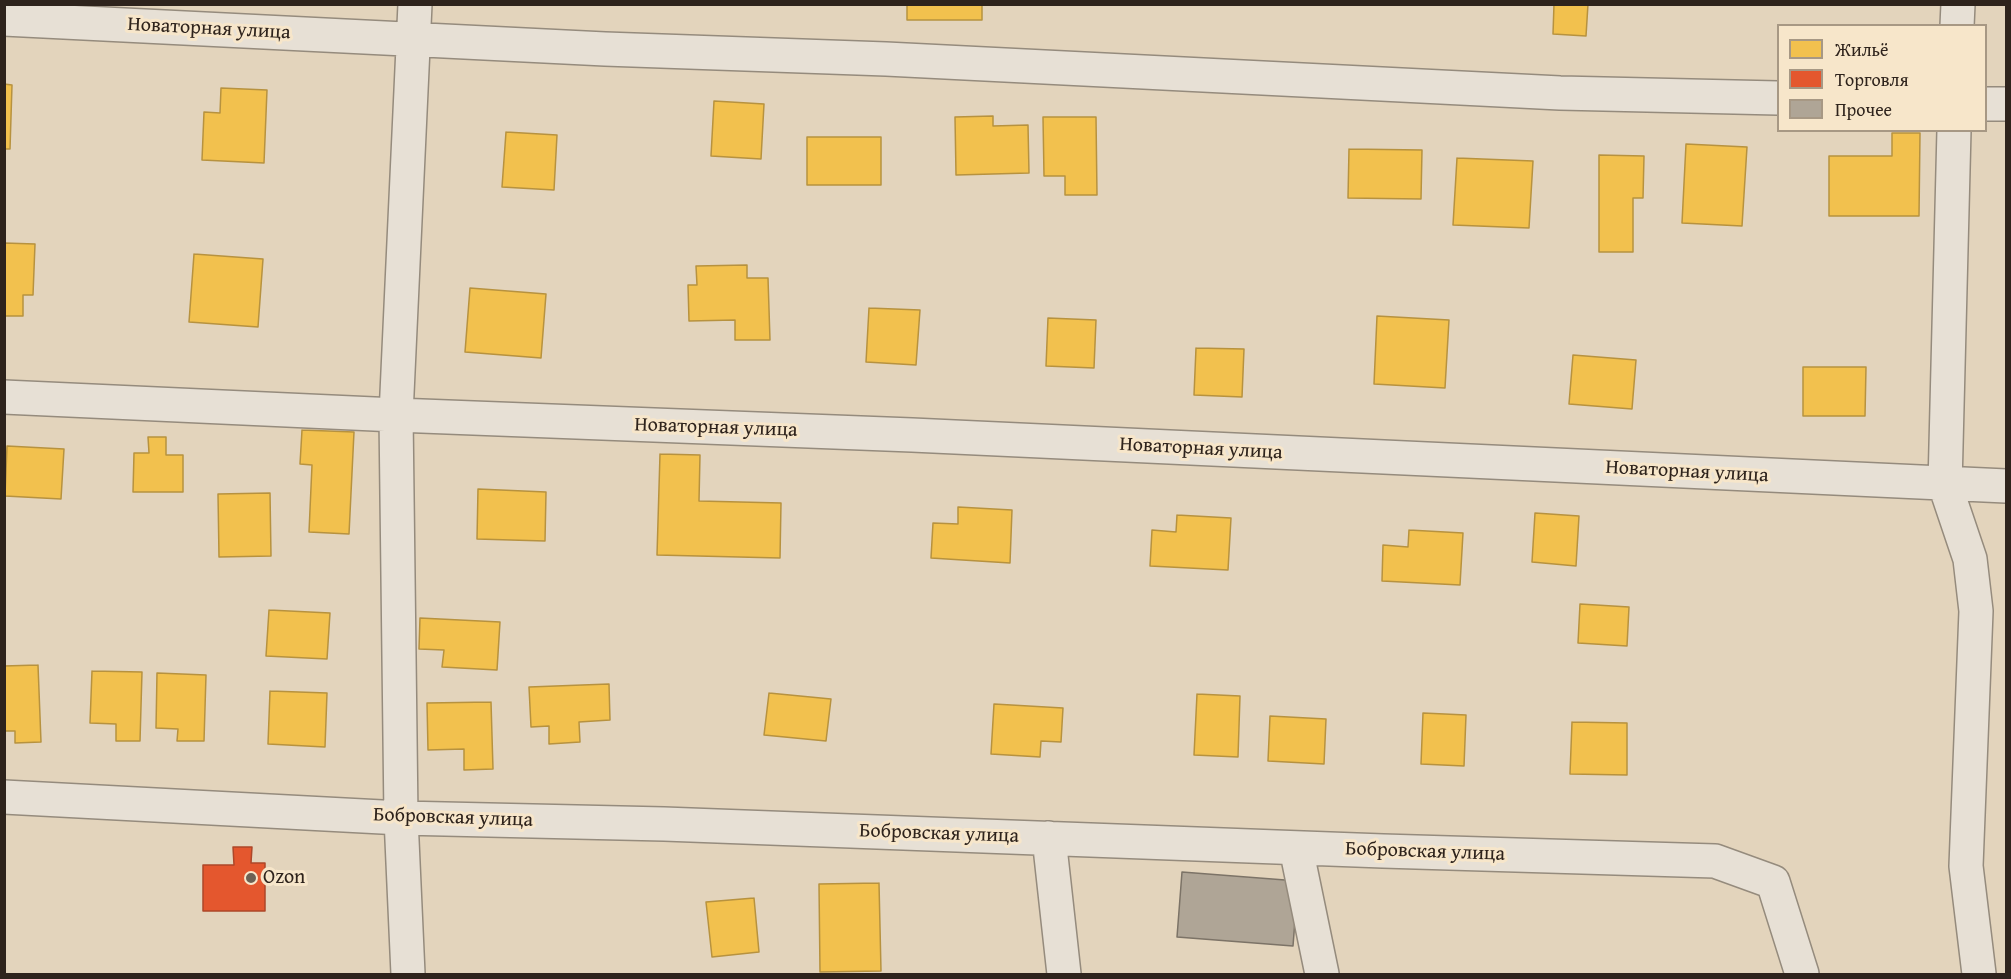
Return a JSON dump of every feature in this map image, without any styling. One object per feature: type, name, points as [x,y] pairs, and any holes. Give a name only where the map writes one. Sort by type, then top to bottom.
[{"type":"street","points":[[408,975],[401,818],[396,415],[415,4]]},
{"type":"street","points":[[1957,24],[1958,4]]},
{"type":"street","name":"Новаторная улица","points":[[4,19],[605,49],[886,59],[1560,93],[1777,98]]},
{"type":"street","points":[[1987,104],[2007,104]]},
{"type":"street","points":[[1954,132],[1945,485],[1970,559],[1976,611],[1966,867],[1979,975]]},
{"type":"street","name":"Новаторная улица","points":[[4,397],[912,435],[1945,485],[2007,486]]},
{"type":"street","name":"Бобровская улица","points":[[4,797],[401,818],[664,824],[1714,861],[1773,882],[1802,975]]},
{"type":"street","points":[[1049,838],[1064,975]]},
{"type":"street","points":[[1296,848],[1322,975]]},
{"type":"building: Жильё","points":[[907,4],[982,4],[982,20],[907,20]]},
{"type":"building: Жильё","points":[[1554,4],[1588,4],[1586,36],[1553,34]]},
{"type":"building: Жильё","points":[[4,84],[12,85],[10,149],[4,149]]},
{"type":"building: Жильё","points":[[221,88],[267,90],[264,163],[202,160],[204,112],[220,113]]},
{"type":"building: Жильё","points":[[714,101],[764,104],[761,159],[711,156]]},
{"type":"building: Жильё","points":[[993,116],[993,126],[1028,125],[1029,173],[956,175],[955,117]]},
{"type":"building: Жильё","points":[[1043,117],[1096,117],[1097,195],[1065,195],[1065,176],[1044,176]]},
{"type":"building: Жильё","points":[[506,132],[557,135],[554,190],[502,187]]},
{"type":"building: Жильё","points":[[1892,133],[1920,133],[1919,216],[1829,216],[1829,156],[1892,156]]},
{"type":"building: Жильё","points":[[807,137],[881,137],[881,185],[807,185]]},
{"type":"building: Жильё","points":[[1686,144],[1747,147],[1742,226],[1682,223]]},
{"type":"building: Жильё","points":[[1349,149],[1422,150],[1421,199],[1348,198]]},
{"type":"building: Жильё","points":[[1599,155],[1644,156],[1643,198],[1633,198],[1633,252],[1599,252]]},
{"type":"building: Жильё","points":[[1457,158],[1533,161],[1529,228],[1453,225]]},
{"type":"building: Жильё","points":[[4,243],[35,244],[33,295],[23,295],[23,316],[4,316]]},
{"type":"building: Жильё","points":[[194,254],[263,259],[258,327],[189,322]]},
{"type":"building: Жильё","points":[[747,265],[747,278],[768,278],[770,340],[735,340],[735,320],[689,321],[688,285],[697,285],[696,266]]},
{"type":"building: Жильё","points":[[470,288],[546,294],[541,358],[465,352]]},
{"type":"building: Жильё","points":[[869,308],[920,310],[916,365],[866,362]]},
{"type":"building: Жильё","points":[[1377,316],[1449,320],[1445,388],[1374,384]]},
{"type":"building: Жильё","points":[[1048,318],[1096,320],[1094,368],[1046,366]]},
{"type":"building: Жильё","points":[[1196,348],[1244,349],[1242,397],[1194,395]]},
{"type":"building: Жильё","points":[[1573,355],[1636,360],[1632,409],[1569,404]]},
{"type":"building: Жильё","points":[[1803,367],[1866,367],[1865,416],[1803,416]]},
{"type":"building: Жильё","points":[[302,430],[354,432],[349,534],[309,532],[312,465],[300,464]]},
{"type":"building: Жильё","points":[[148,437],[166,437],[166,455],[183,455],[183,492],[133,492],[134,453],[149,453]]},
{"type":"building: Жильё","points":[[7,446],[64,449],[61,499],[5,496]]},
{"type":"building: Жильё","points":[[660,454],[700,455],[699,501],[781,503],[780,558],[657,555]]},
{"type":"building: Жильё","points":[[478,489],[546,492],[545,541],[477,539]]},
{"type":"building: Жильё","points":[[270,493],[271,556],[219,557],[218,494]]},
{"type":"building: Жильё","points":[[958,507],[1012,510],[1010,563],[931,558],[933,523],[958,524]]},
{"type":"building: Жильё","points":[[1535,513],[1579,516],[1576,566],[1532,562]]},
{"type":"building: Жильё","points":[[1177,515],[1231,518],[1228,570],[1150,566],[1152,530],[1176,532]]},
{"type":"building: Жильё","points":[[1409,530],[1463,533],[1460,585],[1382,581],[1383,545],[1408,547]]},
{"type":"building: Жильё","points":[[1580,604],[1629,607],[1627,646],[1578,643]]},
{"type":"building: Жильё","points":[[269,610],[330,613],[327,659],[266,656]]},
{"type":"building: Жильё","points":[[420,618],[500,622],[497,670],[442,667],[444,650],[419,649]]},
{"type":"building: Жильё","points":[[38,665],[41,742],[15,743],[15,731],[4,731],[4,666]]},
{"type":"building: Жильё","points":[[92,671],[142,672],[140,741],[116,741],[116,724],[90,723]]},
{"type":"building: Жильё","points":[[157,673],[206,675],[204,741],[177,741],[178,729],[156,728]]},
{"type":"building: Жильё","points":[[609,684],[610,720],[579,722],[580,742],[549,744],[549,726],[531,727],[529,687]]},
{"type":"building: Жильё","points":[[270,691],[327,693],[325,747],[268,744]]},
{"type":"building: Жильё","points":[[769,693],[831,699],[826,741],[764,735]]},
{"type":"building: Жильё","points":[[1197,694],[1240,696],[1238,757],[1194,755]]},
{"type":"building: Жильё","points":[[491,702],[493,769],[464,770],[464,749],[428,750],[427,703]]},
{"type":"building: Жильё","points":[[994,704],[1063,708],[1061,742],[1041,741],[1040,757],[991,754]]},
{"type":"building: Жильё","points":[[1423,713],[1466,715],[1464,766],[1421,764]]},
{"type":"building: Жильё","points":[[1270,716],[1326,719],[1324,764],[1268,761]]},
{"type":"building: Жильё","points":[[1572,722],[1627,723],[1627,775],[1570,774]]},
{"type":"building: Жильё","points":[[879,883],[881,971],[820,972],[819,884]]},
{"type":"building: Жильё","points":[[754,898],[759,952],[712,957],[706,902]]},
{"type":"building: Торговля","points":[[233,847],[252,847],[251,863],[265,863],[265,911],[203,911],[203,865],[234,865]]},
{"type":"building: Прочее","points":[[1182,872],[1298,881],[1293,946],[1177,937]]},
{"type":"place","name":"Ozon","points":[[251,878]]}]
